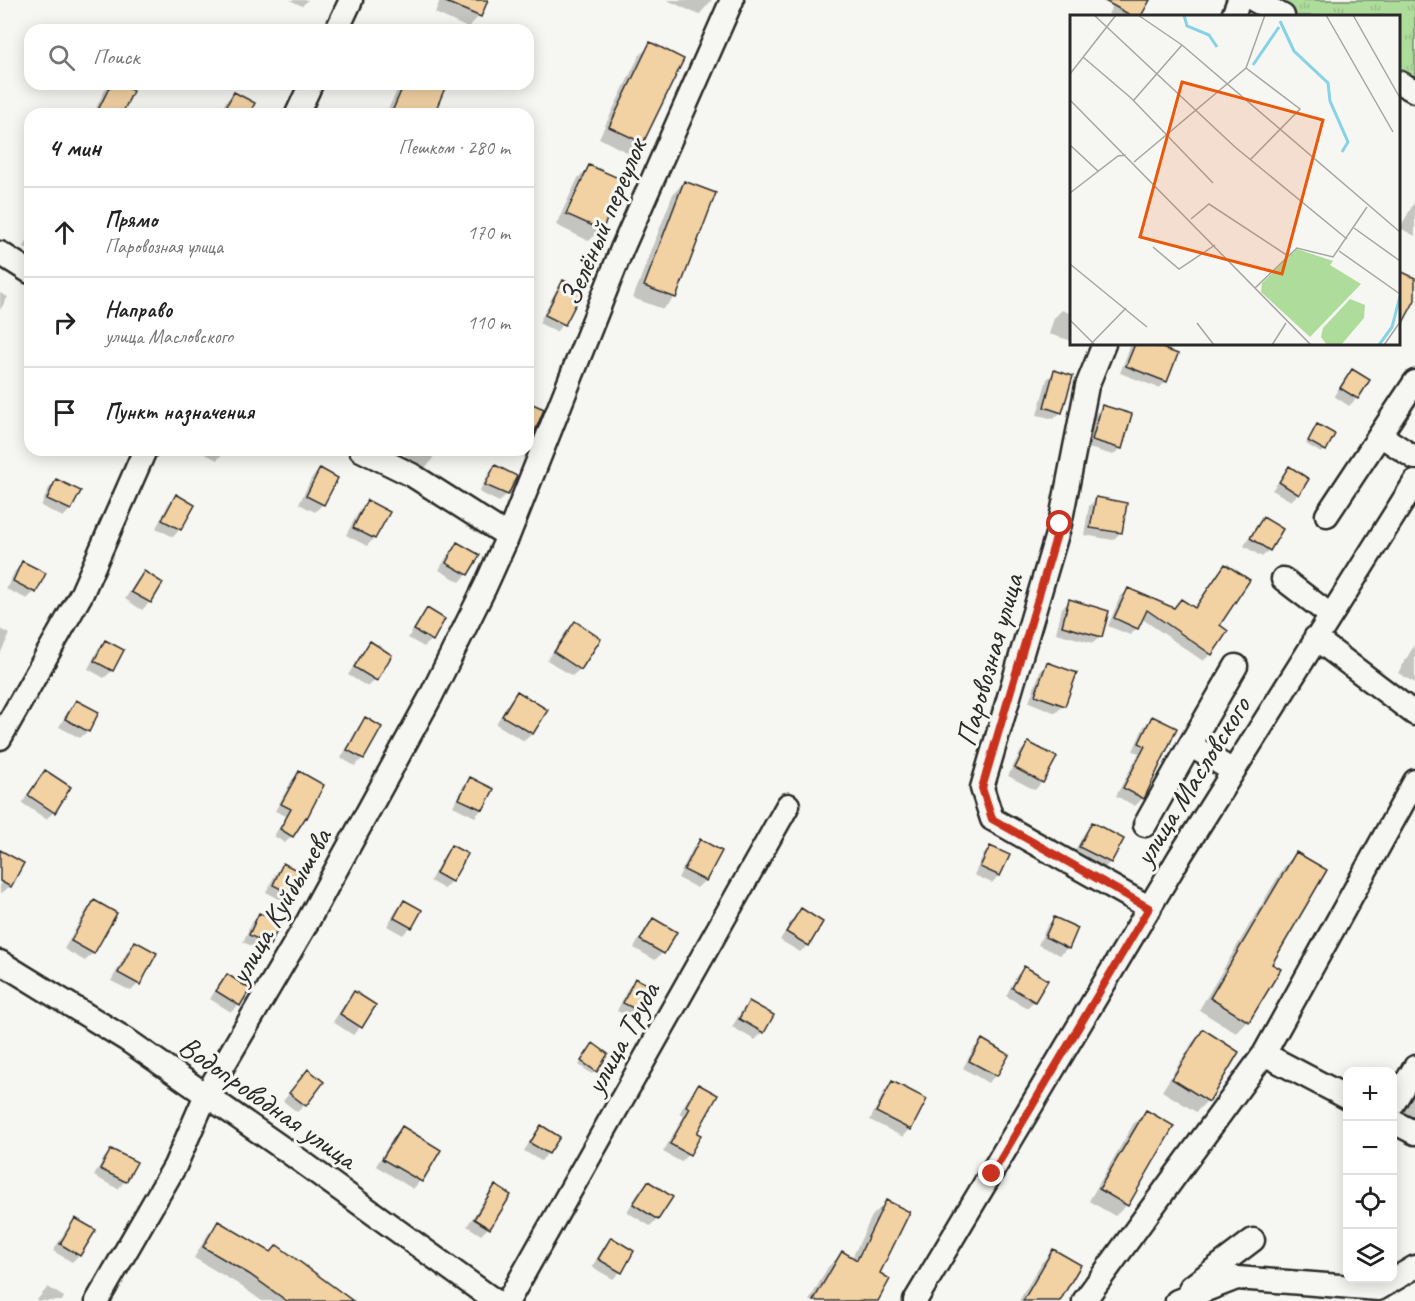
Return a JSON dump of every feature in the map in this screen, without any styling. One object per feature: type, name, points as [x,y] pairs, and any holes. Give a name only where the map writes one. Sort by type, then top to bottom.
[{"type":"street","points":[[340,24],[351,0]]},
{"type":"street","name":"Зелёный переулок","points":[[508,536],[622,249],[732,0]]},
{"type":"street","points":[[1233,15],[1239,0]]},
{"type":"street","points":[[1254,0],[1281,15]]},
{"type":"street","points":[[1400,83],[1415,91]]},
{"type":"street","points":[[300,108],[308,90]]},
{"type":"street","points":[[0,253],[24,268]]},
{"type":"street","name":"Паровозная улица","points":[[1104,345],[1087,387],[1060,524],[982,788],[992,819],[1149,908]]},
{"type":"street","points":[[1327,515],[1415,382]]},
{"type":"street","points":[[1380,435],[1415,458]]},
{"type":"street","points":[[0,738],[82,593],[142,456]]},
{"type":"street","points":[[373,456],[412,475],[508,536]]},
{"type":"street","name":"улица Масловского","points":[[915,1301],[1149,908],[1315,638],[1415,482]]},
{"type":"street","name":"улица Куйбышева","points":[[97,1301],[175,1166],[206,1095],[308,921],[430,698],[508,536]]},
{"type":"street","points":[[1283,579],[1330,615]]},
{"type":"street","points":[[1315,638],[1415,714]]},
{"type":"street","points":[[1145,825],[1236,666]]},
{"type":"street","points":[[1190,745],[1233,771]]},
{"type":"street","points":[[1084,1301],[1264,1054],[1415,781]]},
{"type":"street","name":"улица Труда","points":[[508,1301],[788,805]]},
{"type":"street","name":"Водопроводная улица","points":[[0,962],[127,1040],[495,1301]]},
{"type":"street","points":[[1264,1054],[1343,1096]]},
{"type":"street","points":[[1397,1098],[1415,1067]]},
{"type":"street","points":[[1397,1124],[1415,1133]]},
{"type":"street","points":[[1175,1301],[1253,1240]]},
{"type":"street","points":[[1175,1301],[1238,1278],[1378,1289],[1415,1267]]},
{"type":"green space","points":[[1267,0],[1415,0],[1415,83],[1400,75],[1400,15],[1294,15]]},
{"type":"building","points":[[441,0],[488,0],[481,17]]},
{"type":"building","points":[[1103,0],[1150,0],[1142,15],[1130,15]]},
{"type":"building","points":[[650,42],[684,59],[643,143],[609,127]]},
{"type":"building","points":[[108,90],[133,91],[125,108],[99,108]]},
{"type":"building","points":[[401,90],[444,90],[437,108],[394,108]]},
{"type":"building","points":[[234,92],[255,103],[252,108],[225,108]]},
{"type":"building","points":[[589,165],[625,181],[602,230],[566,214]]},
{"type":"building","points":[[684,181],[716,193],[676,298],[644,286]]},
{"type":"building","points":[[1400,271],[1415,278],[1415,300],[1400,328]]},
{"type":"building","points":[[563,280],[583,290],[565,325],[545,315]]},
{"type":"building","points":[[1135,345],[1154,345],[1178,354],[1167,382],[1126,366]]},
{"type":"building","points":[[1352,369],[1370,380],[1358,399],[1340,388]]},
{"type":"building","points":[[1054,370],[1073,376],[1062,413],[1044,407]]},
{"type":"building","points":[[534,405],[544,409],[534,434]]},
{"type":"building","points":[[1102,405],[1132,414],[1122,449],[1092,440]]},
{"type":"building","points":[[1317,424],[1335,434],[1326,451],[1308,441]]},
{"type":"building","points":[[495,465],[517,476],[508,495],[485,485]]},
{"type":"building","points":[[1289,466],[1309,479],[1299,495],[1279,482]]},
{"type":"building","points":[[320,468],[338,478],[324,505],[306,496]]},
{"type":"building","points":[[56,479],[81,491],[71,510],[47,499]]},
{"type":"building","points":[[176,494],[195,505],[181,530],[162,520]]},
{"type":"building","points":[[1096,497],[1127,503],[1122,533],[1090,528]]},
{"type":"building","points":[[367,500],[390,512],[375,539],[353,528]]},
{"type":"building","points":[[1263,517],[1283,529],[1270,551],[1250,538]]},
{"type":"building","points":[[457,542],[480,555],[468,575],[446,563]]},
{"type":"building","points":[[22,561],[46,573],[36,593],[13,581]]},
{"type":"building","points":[[1225,564],[1250,580],[1220,625],[1228,631],[1212,655],[1147,610],[1138,629],[1114,618],[1128,588],[1174,608],[1181,599],[1195,608]]},
{"type":"building","points":[[144,571],[163,583],[151,603],[131,592]]},
{"type":"building","points":[[1069,599],[1109,611],[1102,637],[1062,626]]},
{"type":"building","points":[[427,608],[445,619],[433,641],[414,630]]},
{"type":"building","points":[[575,621],[601,639],[581,670],[554,652]]},
{"type":"building","points":[[105,640],[124,650],[113,671],[94,661]]},
{"type":"building","points":[[370,641],[392,655],[377,681],[354,667]]},
{"type":"building","points":[[1047,662],[1077,673],[1065,706],[1035,695]]},
{"type":"building","points":[[517,691],[548,710],[533,734],[502,716]]},
{"type":"building","points":[[76,700],[99,712],[89,732],[65,719]]},
{"type":"building","points":[[1152,716],[1177,728],[1144,799],[1123,788],[1145,746],[1139,743]]},
{"type":"building","points":[[365,717],[382,727],[364,759],[347,750]]},
{"type":"building","points":[[1028,742],[1057,757],[1043,783],[1015,768]]},
{"type":"building","points":[[45,770],[71,787],[55,813],[28,795]]},
{"type":"building","points":[[299,771],[324,785],[307,818],[293,837],[280,829],[291,809],[281,804]]},
{"type":"building","points":[[470,777],[494,789],[483,810],[459,799]]},
{"type":"building","points":[[1092,822],[1124,839],[1111,863],[1079,847]]},
{"type":"building","points":[[700,839],[722,851],[706,881],[684,870]]},
{"type":"building","points":[[451,845],[468,854],[452,882],[436,873]]},
{"type":"building","points":[[990,846],[1010,855],[1000,876],[980,867]]},
{"type":"building","points":[[0,850],[24,863],[11,887],[0,881]]},
{"type":"building","points":[[1296,852],[1327,870],[1272,964],[1281,969],[1249,1022],[1210,998]]},
{"type":"building","points":[[283,863],[304,874],[293,895],[273,885]]},
{"type":"building","points":[[94,900],[117,913],[94,954],[71,941]]},
{"type":"building","points":[[404,900],[422,910],[412,928],[394,918]]},
{"type":"building","points":[[801,908],[823,922],[809,946],[786,932]]},
{"type":"building","points":[[259,913],[281,923],[270,945],[249,935]]},
{"type":"building","points":[[1054,917],[1078,928],[1069,949],[1045,937]]},
{"type":"building","points":[[653,918],[677,932],[664,954],[640,940]]},
{"type":"building","points":[[135,941],[157,953],[140,985],[118,973]]},
{"type":"building","points":[[1024,966],[1048,980],[1035,1002],[1012,988]]},
{"type":"building","points":[[227,974],[250,989],[240,1006],[216,991]]},
{"type":"building","points":[[635,978],[653,987],[641,1012],[623,1003]]},
{"type":"building","points":[[354,991],[376,1005],[362,1028],[340,1014]]},
{"type":"building","points":[[749,1001],[774,1015],[764,1033],[739,1019]]},
{"type":"building","points":[[1203,1029],[1239,1052],[1209,1102],[1172,1079]]},
{"type":"building","points":[[982,1039],[1009,1055],[997,1076],[969,1061]]},
{"type":"building","points":[[593,1043],[608,1054],[597,1072],[581,1061]]},
{"type":"building","points":[[308,1069],[324,1082],[306,1106],[289,1093]]},
{"type":"building","points":[[892,1081],[927,1099],[911,1130],[876,1112]]},
{"type":"building","points":[[698,1084],[718,1095],[697,1133],[701,1135],[690,1155],[670,1144],[690,1108],[686,1106]]},
{"type":"building","points":[[1146,1110],[1174,1126],[1128,1206],[1099,1189]]},
{"type":"building","points":[[541,1125],[560,1137],[549,1154],[530,1143]]},
{"type":"building","points":[[402,1126],[441,1150],[422,1182],[382,1159]]},
{"type":"building","points":[[111,1149],[137,1162],[126,1182],[100,1169]]},
{"type":"building","points":[[648,1181],[673,1197],[658,1220],[633,1204]]},
{"type":"building","points":[[495,1185],[511,1195],[490,1229],[474,1219]]},
{"type":"building","points":[[886,1200],[910,1212],[880,1273],[890,1279],[878,1301],[813,1301],[842,1251],[857,1260]]},
{"type":"building","points":[[75,1218],[96,1230],[80,1256],[60,1244]]},
{"type":"building","points":[[218,1221],[271,1252],[277,1245],[353,1301],[287,1301],[249,1274],[203,1247]]},
{"type":"building","points":[[611,1237],[634,1251],[622,1273],[598,1259]]},
{"type":"building","points":[[1053,1249],[1081,1265],[1060,1301],[1023,1301]]},
{"type":"route","points":[[992,1174],[1149,908],[992,819],[982,788],[1060,524]]}]
